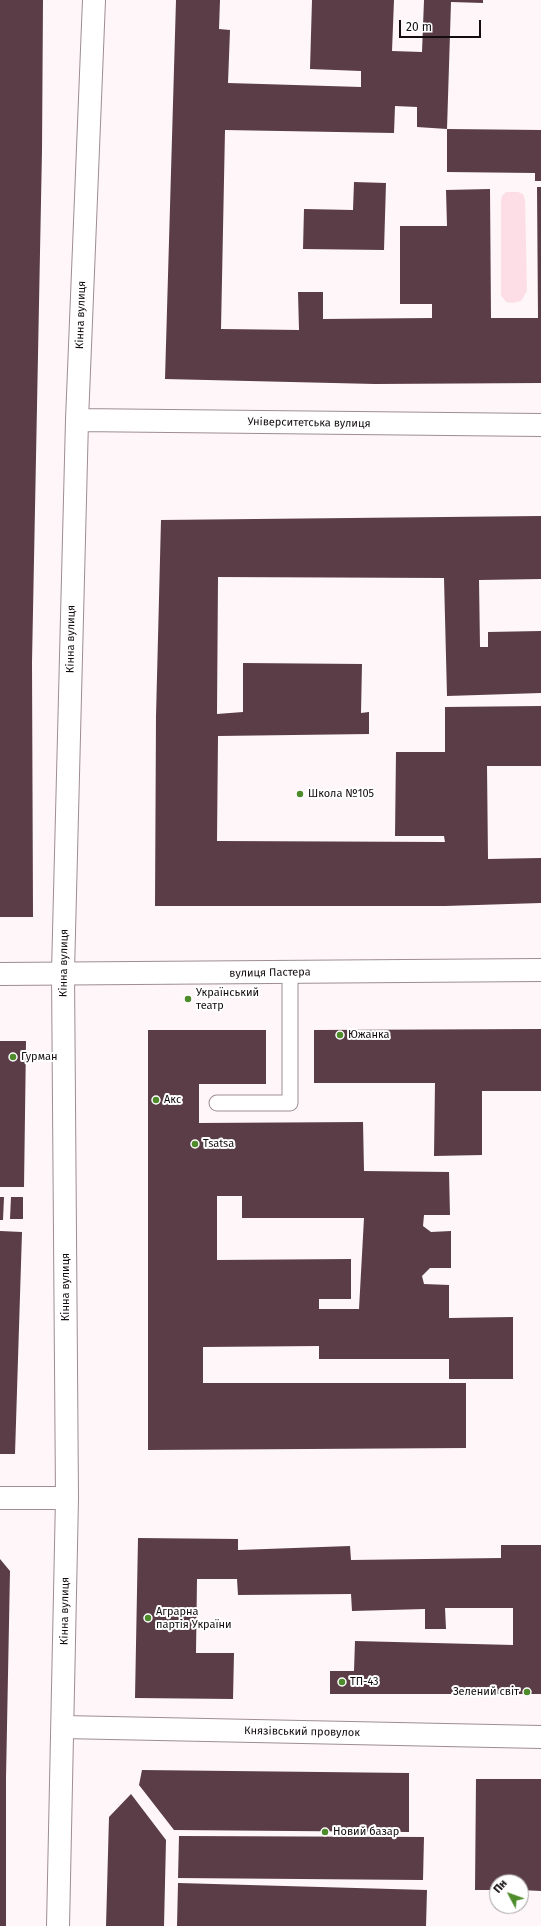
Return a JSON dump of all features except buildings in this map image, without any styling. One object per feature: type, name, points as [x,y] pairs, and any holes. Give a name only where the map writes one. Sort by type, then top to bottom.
[{"type":"street","name":"Кінна вулиця","points":[[58,1926],[68,1498],[64,972],[77,420],[94,0]]},
{"type":"street","name":"Університетська вулиця","points":[[77,420],[541,425]]},
{"type":"street","name":"вулиця Пастера","points":[[0,974],[64,972],[541,970]]},
{"type":"street","points":[[0,1498],[68,1498]]},
{"type":"street","name":"Князівський провулок","points":[[63,1727],[541,1737]]},
{"type":"lane","points":[[217,1103],[290,1103],[290,972]]},
{"type":"shaded area","points":[[506,192],[518,192],[523,194],[525,200],[527,291],[521,301],[512,303],[506,302],[501,295],[501,201],[502,196]]},
{"type":"place","name":"Школа №105","points":[[300,794]]},
{"type":"place","name":"Український театр","points":[[188,999]]},
{"type":"place","name":"Южанка","points":[[340,1035]]},
{"type":"place","name":"Гурман","points":[[13,1057]]},
{"type":"place","name":"Акс","points":[[156,1100]]},
{"type":"place","name":"Tsatsa","points":[[195,1144]]},
{"type":"place","name":"Аграрна партія України","points":[[148,1618]]},
{"type":"place","name":"ТП-43","points":[[342,1682]]},
{"type":"place","name":"Зелений світ","points":[[527,1692]]},
{"type":"place","name":"Новий базар","points":[[325,1832]]}]
